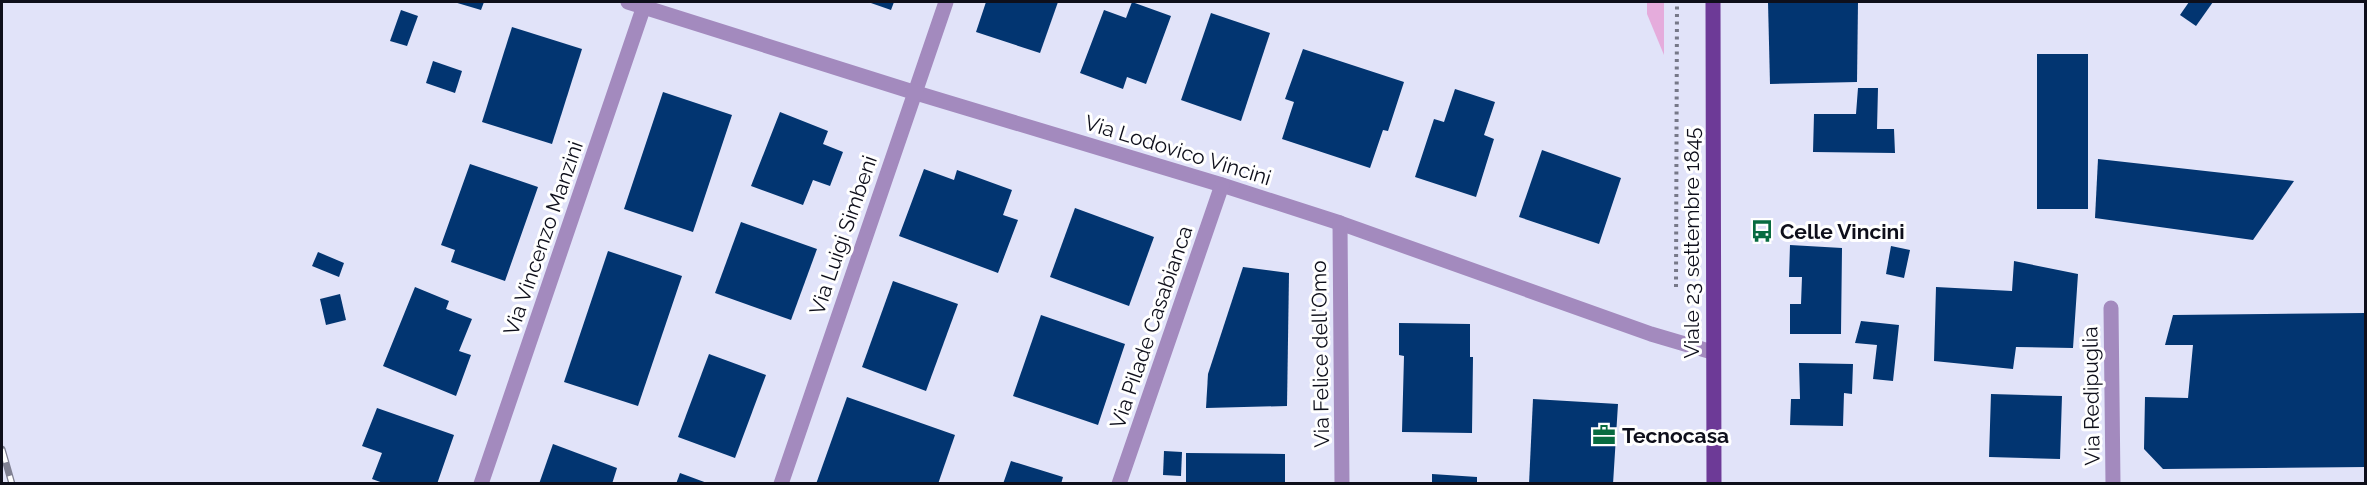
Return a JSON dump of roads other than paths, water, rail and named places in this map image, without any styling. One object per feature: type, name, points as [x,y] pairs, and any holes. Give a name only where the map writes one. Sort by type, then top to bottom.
[{"type":"main road","name":"Viale 23 settembre 1845","points":[[1713,2],[1714,483]]},
{"type":"street","name":"Via Lodovico Vincini","points":[[628,2],[1340,223],[1651,334],[1712,352]]},
{"type":"street","name":"Via Luigi Simbeni","points":[[781,483],[913,92],[946,2]]},
{"type":"street","name":"Via Vincenzo Manzini","points":[[481,483],[644,6]]},
{"type":"street","name":"Via Pilade Casabianca","points":[[1119,483],[1222,185]]},
{"type":"street","name":"Via Felice dell'Omo","points":[[1340,223],[1342,483]]},
{"type":"street","name":"Via Redipuglia","points":[[2111,308],[2113,483]]},
{"type":"railway","points":[[2,449],[12,484]]},
{"type":"place","name":"Celle Vincini","points":[[1762,231]]},
{"type":"place","name":"Tecnocasa","points":[[1604,435]]}]
